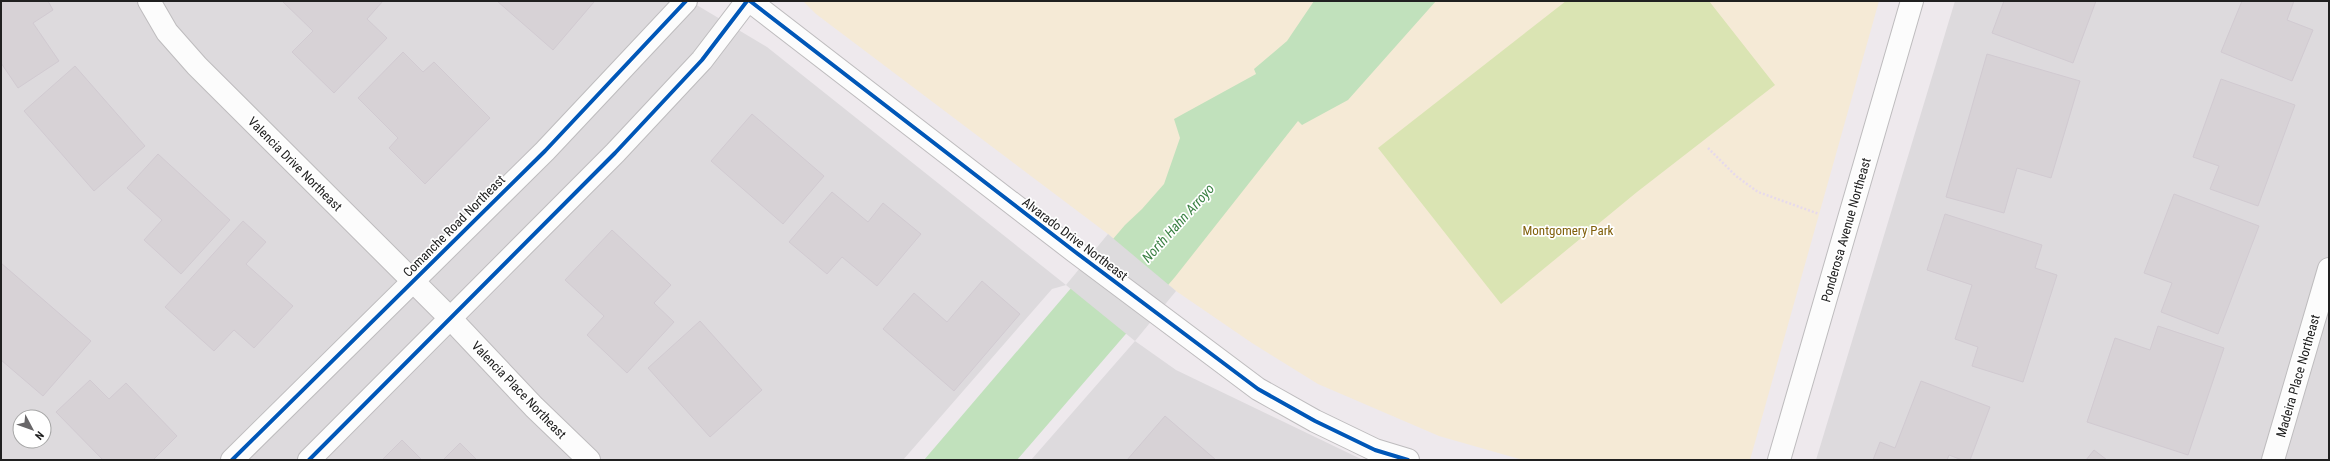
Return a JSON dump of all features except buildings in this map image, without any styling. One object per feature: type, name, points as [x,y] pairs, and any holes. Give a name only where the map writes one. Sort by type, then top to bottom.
[{"type":"street","name":"Valencia Drive Northeast","points":[[149,1],[167,32],[197,66],[451,319]]},
{"type":"street","name":"Comanche Road Northeast","points":[[232,460],[545,151],[686,1]]},
{"type":"street","name":"Alvarado Drive Northeast","points":[[749,1],[1074,251],[1258,389],[1371,455],[1408,460]]},
{"type":"street","points":[[309,460],[609,159],[702,60],[749,1]]},
{"type":"street","name":"Ponderosa Avenue Northeast","points":[[1779,460],[1912,1]]},
{"type":"street","name":"Madeira Place Northeast","points":[[2273,460],[2329,269]]},
{"type":"street","name":"Valencia Place Northeast","points":[[451,319],[534,407],[589,460]]},
{"type":"path","points":[[1708,148],[1736,176],[1758,192],[1822,215]]},
{"type":"shaded area","points":[[1,1],[690,1],[767,47],[1066,285],[1052,289],[903,460],[1,460]]},
{"type":"shaded area","points":[[1955,1],[2329,1],[2329,460],[1816,460]]},
{"type":"shaded area","points":[[1135,341],[1176,370],[1363,460],[1031,460]]},
{"type":"green space","name":"Montgomery Park","points":[[803,1],[1879,1],[1750,460],[1523,460],[1439,436],[1318,384],[1252,343],[1176,291],[1108,234],[816,14]]},
{"type":"green space","points":[[1566,1],[1709,1],[1775,85],[1637,192],[1501,304],[1378,148]]},
{"type":"water","name":"North Hahn Arroyo","points":[[1314,1],[1436,1],[1348,100],[1302,125],[1298,121],[1175,277],[1017,460],[924,460],[1125,225],[1142,209],[1164,184],[1180,138],[1174,119],[1256,74],[1254,69],[1287,41]]},
{"type":"pier","points":[[1108,234],[1176,291],[1135,341],[1066,285]]},
{"type":"cycle path","points":[[232,460],[545,151],[686,1]]},
{"type":"cycle path","points":[[309,460],[615,153],[702,60],[747,1]]},
{"type":"cycle path","points":[[750,1],[1074,251],[1258,389],[1315,421],[1375,450],[1408,460]]}]
